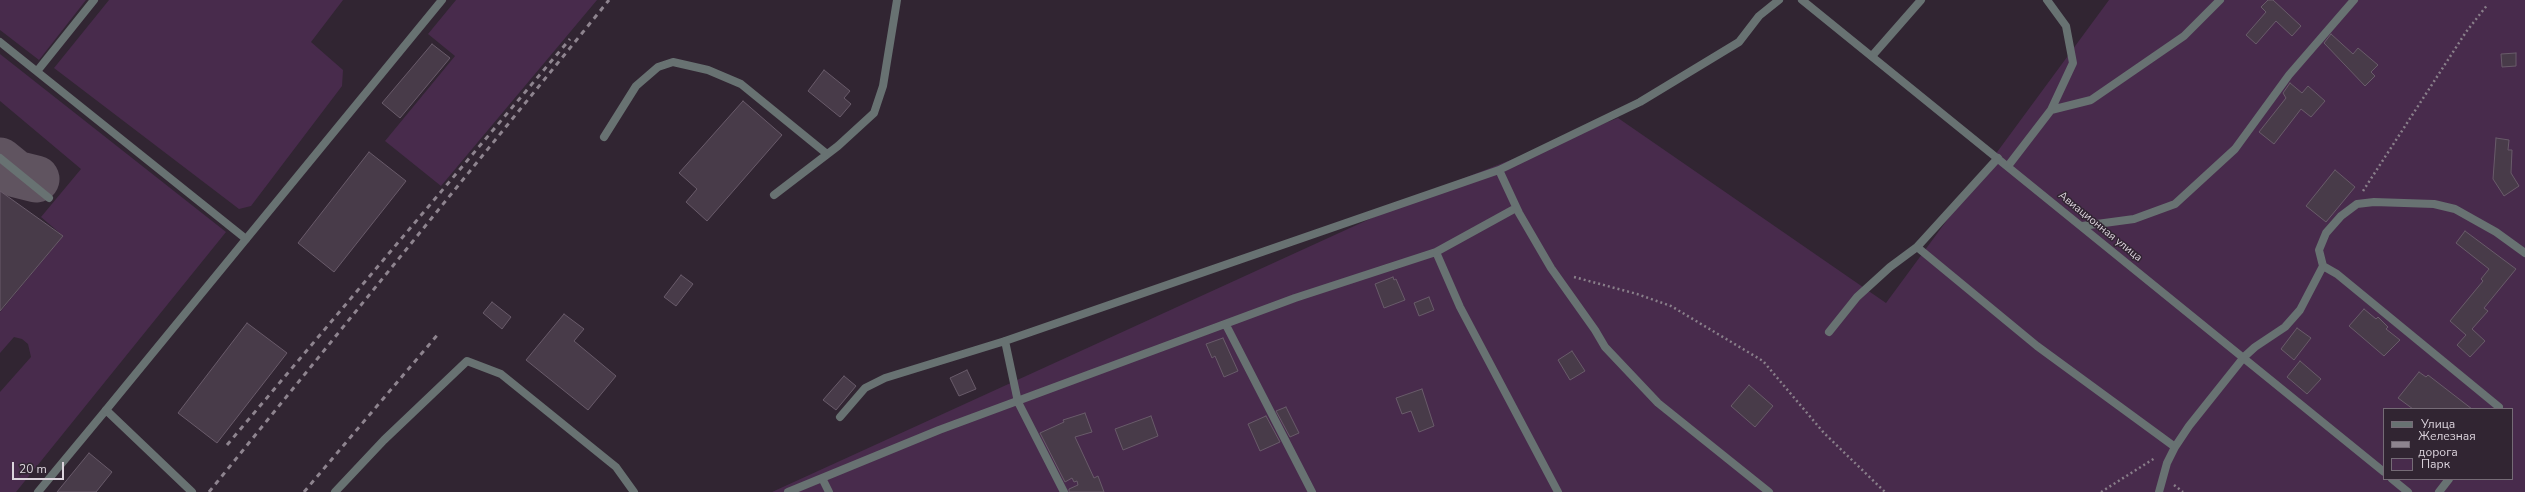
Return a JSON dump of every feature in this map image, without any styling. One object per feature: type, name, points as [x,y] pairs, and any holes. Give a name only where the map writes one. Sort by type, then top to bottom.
[{"type":"street","points":[[38,70],[94,0]]},
{"type":"street","points":[[38,492],[442,0]]},
{"type":"street","points":[[774,195],[827,154],[874,113],[883,86],[897,0]]},
{"type":"street","points":[[840,416],[865,388],[884,378],[1005,341],[1499,170],[1640,102],[1739,42],[1759,16],[1779,0]]},
{"type":"street","name":"Авиационная улица","points":[[1802,0],[2383,471]]},
{"type":"street","points":[[1872,56],[1921,0]]},
{"type":"street","points":[[2008,166],[2050,110],[2072,63],[2066,26],[2047,0]]},
{"type":"street","points":[[2050,110],[2091,100],[2184,36],[2220,0]]},
{"type":"street","points":[[2082,226],[2134,219],[2175,204],[2235,149],[2289,75],[2354,0]]},
{"type":"street","points":[[0,42],[38,70],[246,239]]},
{"type":"street","points":[[604,137],[636,86],[658,67],[673,62],[708,70],[741,84],[827,154]]},
{"type":"street","points":[[0,158],[49,198]]},
{"type":"street","points":[[1829,332],[1857,297],[1890,267],[1917,247],[1998,158]]},
{"type":"street","points":[[1499,170],[1516,208],[1551,268],[1595,330],[1604,347],[1620,366],[1691,431],[1770,492]]},
{"type":"street","points":[[2159,492],[2175,446],[2244,357],[2255,347],[2285,327],[2300,310],[2323,266],[2319,250],[2321,241],[2341,216],[2357,204],[2374,202],[2434,204],[2455,209],[2496,232],[2525,253]]},
{"type":"street","points":[[788,492],[939,430],[1226,325],[1295,298],[1436,252],[1516,208]]},
{"type":"street","points":[[1917,247],[2037,346],[2175,446]]},
{"type":"street","points":[[1436,252],[1460,307],[1558,492]]},
{"type":"street","points":[[2323,266],[2349,283],[2498,408]]},
{"type":"street","points":[[1226,325],[1312,492]]},
{"type":"street","points":[[1005,341],[1018,402],[1064,492]]},
{"type":"street","points":[[335,492],[384,440],[466,361],[501,374],[616,467],[634,492]]},
{"type":"street","points":[[106,410],[192,492]]},
{"type":"street","points":[[822,478],[829,492]]},
{"type":"street","points":[[2393,480],[2408,492]]},
{"type":"street","points":[[2438,492],[2448,480]]},
{"type":"path","points":[[2357,204],[2365,186],[2466,32],[2488,4]]},
{"type":"path","points":[[1572,276],[1637,294],[1670,306],[1762,361],[1824,433],[1885,492]]},
{"type":"path","points":[[2101,492],[2175,446]]},
{"type":"green space","points":[[0,0],[86,0],[39,60],[0,30]]},
{"type":"green space","points":[[109,0],[343,0],[311,42],[343,70],[342,86],[251,206],[239,209],[54,68]]},
{"type":"green space","points":[[456,0],[597,0],[441,186],[385,141],[455,56],[428,34]]},
{"type":"green space","points":[[2109,0],[2525,0],[2525,492],[772,492],[1431,191],[1618,118],[1886,303]]},
{"type":"green space","points":[[0,54],[226,232],[16,492],[0,492],[0,392],[31,357],[28,344],[22,339],[14,337],[0,353],[0,312],[63,236],[41,217],[81,169],[0,101]]},
{"type":"building","points":[[2268,0],[2273,0],[2301,26],[2292,36],[2276,21],[2256,44],[2246,35],[2266,12],[2261,7]]},
{"type":"building","points":[[2331,34],[2353,54],[2358,48],[2378,65],[2371,72],[2375,76],[2365,86],[2324,43]]},
{"type":"building","points":[[432,44],[450,58],[400,118],[382,103]]},
{"type":"building","points":[[2516,53],[2516,66],[2502,67],[2501,54]]},
{"type":"building","points":[[824,70],[850,91],[844,98],[851,104],[840,117],[808,91]]},
{"type":"building","points":[[2290,83],[2302,93],[2308,86],[2325,101],[2311,117],[2301,109],[2274,144],[2259,132],[2286,98],[2283,93]]},
{"type":"building","points":[[743,101],[782,135],[707,221],[686,202],[697,189],[679,173]]},
{"type":"building","points":[[2496,138],[2509,140],[2508,150],[2512,150],[2511,173],[2519,186],[2504,196],[2493,179]]},
{"type":"building","points":[[369,152],[406,181],[334,272],[298,243]]},
{"type":"building","points":[[2335,170],[2355,187],[2326,222],[2306,206]]},
{"type":"building","points":[[0,191],[63,236],[0,311]]},
{"type":"building","points":[[2465,231],[2516,269],[2484,308],[2488,311],[2472,329],[2485,341],[2470,357],[2457,345],[2466,335],[2450,321],[2483,281],[2481,279],[2489,269],[2456,243]]},
{"type":"building","points":[[681,275],[693,284],[676,306],[664,297]]},
{"type":"building","points":[[1393,277],[1394,280],[1396,279],[1405,300],[1384,308],[1375,284]]},
{"type":"building","points":[[1429,297],[1434,310],[1419,316],[1414,303]]},
{"type":"building","points":[[492,302],[511,317],[502,329],[483,313]]},
{"type":"building","points":[[2364,309],[2376,319],[2378,317],[2388,327],[2386,329],[2400,340],[2384,356],[2349,326]]},
{"type":"building","points":[[564,314],[584,329],[574,341],[616,376],[588,410],[526,360]]},
{"type":"building","points":[[247,323],[287,353],[217,443],[178,413]]},
{"type":"building","points":[[2297,328],[2311,338],[2294,360],[2281,349]]},
{"type":"building","points":[[1223,338],[1238,371],[1224,377],[1215,356],[1212,358],[1206,344]]},
{"type":"building","points":[[1572,351],[1585,371],[1570,380],[1558,360]]},
{"type":"building","points":[[2300,361],[2321,379],[2307,394],[2287,377]]},
{"type":"building","points":[[967,370],[976,389],[959,396],[950,378]]},
{"type":"building","points":[[2419,372],[2426,377],[2428,375],[2471,408],[2412,408],[2398,398]]},
{"type":"building","points":[[844,376],[856,386],[836,410],[823,400]]},
{"type":"building","points":[[1749,385],[1773,406],[1755,427],[1731,406]]},
{"type":"building","points":[[1422,389],[1434,426],[1419,432],[1411,411],[1402,414],[1396,398]]},
{"type":"building","points":[[1286,407],[1299,433],[1290,437],[1276,411]]},
{"type":"building","points":[[1085,413],[1092,432],[1075,437],[1094,478],[1098,476],[1104,492],[1069,492],[1069,489],[1078,485],[1077,481],[1074,482],[1072,478],[1065,482],[1040,433],[1064,422],[1063,420]]},
{"type":"building","points":[[1151,416],[1158,436],[1123,450],[1115,429]]},
{"type":"building","points":[[1266,416],[1280,442],[1260,451],[1248,424]]},
{"type":"building","points":[[89,453],[112,472],[96,492],[57,492]]},
{"type":"taxiway","points":[[0,161],[16,174],[36,179]]},
{"type":"railway","points":[[209,492],[609,0]]},
{"type":"railway","points":[[227,445],[570,39]]},
{"type":"railway","points":[[304,492],[439,333]]}]
